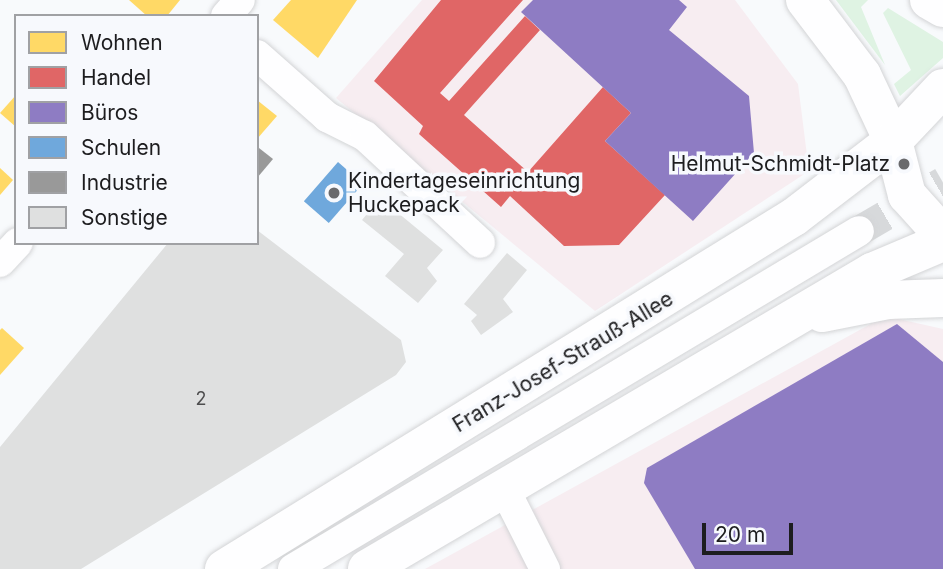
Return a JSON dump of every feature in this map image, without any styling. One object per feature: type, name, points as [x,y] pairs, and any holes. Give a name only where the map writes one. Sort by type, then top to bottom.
[{"type":"main road","points":[[805,0],[862,75],[893,141],[907,195],[943,235]]},
{"type":"main road","points":[[929,0],[943,8]]},
{"type":"main road","name":"Franz-Josef-Strauß-Allee","points":[[224,569],[709,273],[893,141],[943,88]]},
{"type":"main road","points":[[367,569],[892,261],[943,242]]},
{"type":"main road","points":[[793,320],[888,300],[943,298]]},
{"type":"street","points":[[228,14],[240,0]]},
{"type":"street","points":[[259,57],[327,117],[365,136],[480,243]]},
{"type":"street","name":"Franz-Josef-Strauß-Allee","points":[[293,569],[859,231]]},
{"type":"street","points":[[0,262],[16,245]]},
{"type":"street","points":[[504,488],[545,569]]},
{"type":"shaded area","points":[[422,0],[735,0],[798,84],[809,171],[595,311],[336,98]]},
{"type":"shaded area","points":[[885,316],[943,329],[943,569],[425,569]]},
{"type":"green space","points":[[836,0],[868,0],[861,7],[885,65]]},
{"type":"green space","points":[[888,8],[943,42],[943,58],[900,96],[894,84],[911,70],[883,13]]},
{"type":"building: Wohnen","points":[[129,0],[180,0],[169,14],[145,14]]},
{"type":"building: Wohnen","points":[[291,0],[357,0],[318,58],[273,20]]},
{"type":"building: Wohnen","points":[[14,97],[14,125],[0,113]]},
{"type":"building: Wohnen","points":[[259,102],[277,116],[259,137]]},
{"type":"building: Wohnen","points":[[0,168],[13,180],[0,195]]},
{"type":"building: Wohnen","points":[[2,328],[24,348],[0,375],[0,330]]},
{"type":"building: Handel","points":[[441,0],[523,0],[440,93],[449,101],[525,16],[540,30],[464,115],[528,172],[603,87],[631,113],[605,141],[665,195],[619,245],[564,246],[510,196],[501,207],[419,134],[423,126],[374,81]]},
{"type":"building: Büros","points":[[533,0],[679,0],[687,7],[669,30],[749,96],[754,153],[693,221],[605,141],[631,113],[521,12]]},
{"type":"building: Büros","points":[[897,324],[943,362],[943,569],[695,569],[644,483],[647,468]]},
{"type":"building: Schulen","name":"Kindertageseinrichtung Huckepack","points":[[338,162],[363,184],[329,223],[304,201]]},
{"type":"building: Industrie","points":[[259,148],[273,159],[259,176]]},
{"type":"building: Sonstige","points":[[380,198],[443,250],[427,268],[437,281],[418,303],[385,276],[404,254],[362,220]]},
{"type":"building: Sonstige","points":[[259,232],[401,340],[406,362],[396,375],[81,569],[0,569],[0,447],[166,245],[259,245]]},
{"type":"building: Sonstige","points":[[507,253],[527,270],[503,299],[513,312],[481,335],[471,321],[477,315],[464,304]]},
{"type":"tunnel","points":[[859,231],[943,182]]},
{"type":"place","name":"Helmut-Schmidt-Platz","points":[[904,164]]},
{"type":"place","name":"Kindertageseinrichtung Huckepack","points":[[334,193]]}]
